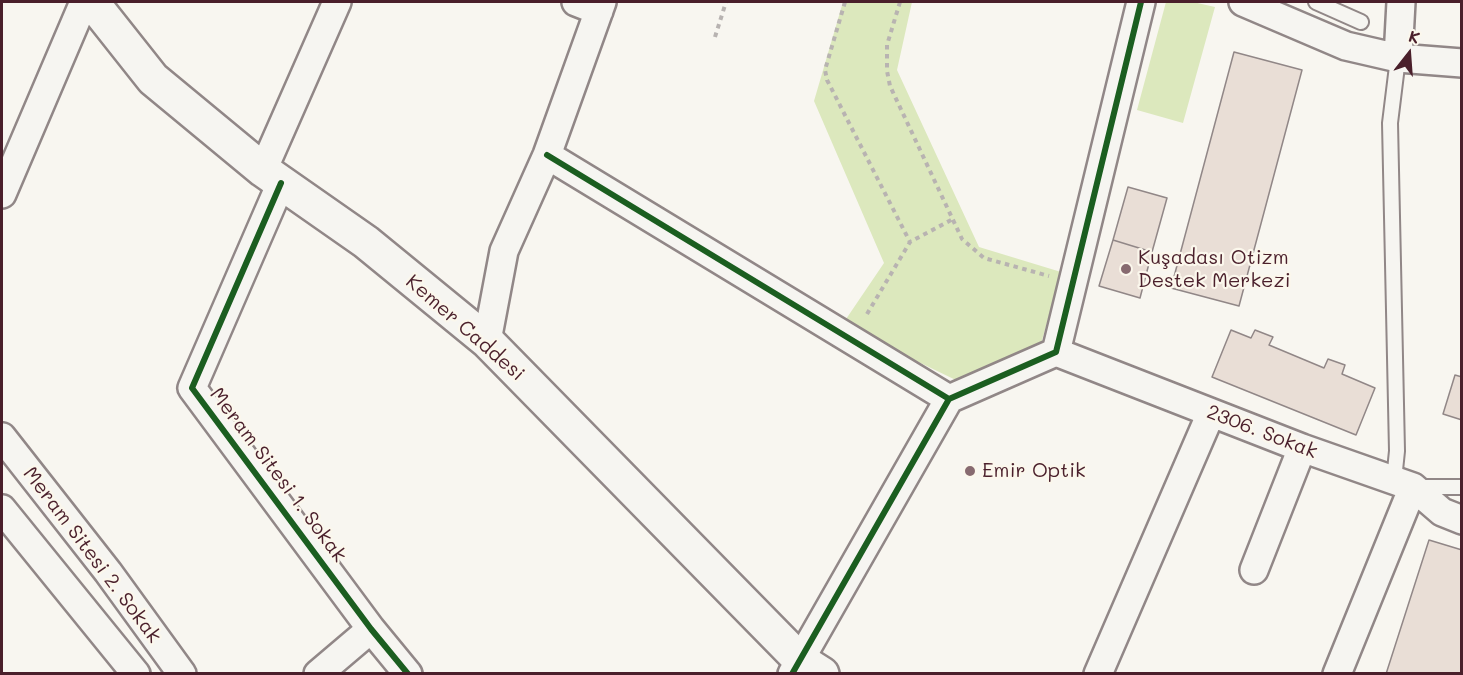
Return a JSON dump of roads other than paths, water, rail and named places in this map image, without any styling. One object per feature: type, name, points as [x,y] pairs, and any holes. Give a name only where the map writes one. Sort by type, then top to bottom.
[{"type":"main road","name":"Kemer Caddesi","points":[[92,2],[153,79],[272,177],[366,242],[487,341],[805,669]]},
{"type":"street","points":[[2,194],[84,2]]},
{"type":"street","points":[[272,177],[337,2]]},
{"type":"street","points":[[805,669],[949,399],[1056,352],[1141,2]]},
{"type":"street","points":[[1243,2],[1346,46],[1398,58],[1461,63]]},
{"type":"street","points":[[1398,58],[1401,2]]},
{"type":"street","points":[[487,341],[504,251],[547,155],[593,5]]},
{"type":"street","points":[[547,155],[949,399]]},
{"type":"street","name":"Meram Sitesi 1. Sokak","points":[[272,177],[192,388],[371,629],[408,674]]},
{"type":"street","name":"2306. Sokak","points":[[1056,352],[1302,448],[1404,483],[1442,512],[1461,520]]},
{"type":"street","points":[[1098,674],[1211,413]]},
{"type":"street","name":"Meram Sitesi 2. Sokak","points":[[2,437],[108,572],[182,674]]},
{"type":"street","points":[[1254,570],[1302,448]]},
{"type":"street","points":[[1337,674],[1404,483]]},
{"type":"street","points":[[2,509],[136,674]]},
{"type":"street","points":[[318,674],[371,629]]},
{"type":"lane","points":[[1316,2],[1361,22]]},
{"type":"lane","points":[[1398,58],[1390,123],[1397,451],[1404,483],[1461,487]]},
{"type":"place","name":"Kuşadası Otizm Destek Merkezi","points":[[1126,269]]},
{"type":"place","name":"Emir Optik","points":[[970,471]]}]
